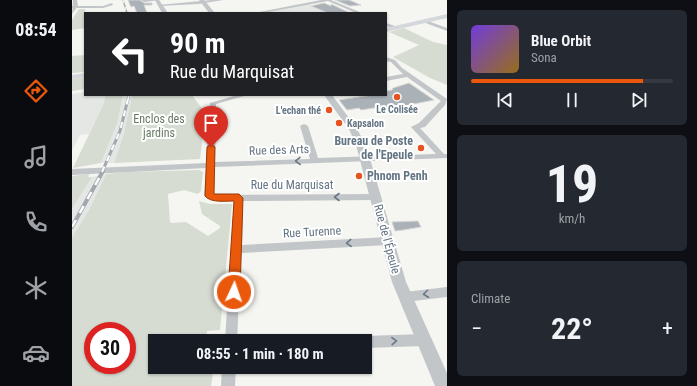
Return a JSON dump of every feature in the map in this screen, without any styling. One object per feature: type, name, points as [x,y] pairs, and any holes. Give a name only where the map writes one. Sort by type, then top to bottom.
[{"type":"main road","points":[[387,30],[447,16]]},
{"type":"main road","points":[[72,77],[84,75]]},
{"type":"street","points":[[72,12],[74,0]]},
{"type":"street","points":[[143,0],[221,0]]},
{"type":"street","points":[[262,12],[328,0],[358,12]]},
{"type":"street","points":[[158,1],[164,12]]},
{"type":"street","points":[[202,1],[211,12]]},
{"type":"street","points":[[74,7],[105,7],[112,4]]},
{"type":"street","points":[[425,21],[447,30]]},
{"type":"street","points":[[387,24],[396,28]]},
{"type":"street","points":[[387,59],[393,61],[408,75],[445,101],[444,104],[422,125],[415,127],[444,156]]},
{"type":"street","points":[[387,78],[408,75]]},
{"type":"street","points":[[211,165],[213,103],[241,96]]},
{"type":"street","name":"Rue de l'Épeule","points":[[329,96],[356,134],[365,159],[399,282],[444,386]]},
{"type":"street","points":[[304,126],[315,161]]},
{"type":"street","name":"Rue des Arts","points":[[72,172],[112,169],[444,156]]},
{"type":"street","name":"Rue du Marquisat","points":[[211,165],[209,195],[215,198],[376,197]]},
{"type":"street","points":[[231,334],[239,198]]},
{"type":"street","name":"Rue Turenne","points":[[237,249],[388,241]]},
{"type":"street","points":[[405,297],[447,292]]},
{"type":"street","points":[[372,342],[424,340]]},
{"type":"street","points":[[228,386],[229,374]]},
{"type":"shaded area","points":[[309,4],[326,12],[266,12]]},
{"type":"shaded area","points":[[84,92],[84,96],[105,96],[104,103],[89,134],[80,135],[72,150],[72,94]]},
{"type":"shaded area","points":[[123,96],[132,96],[124,133],[114,163],[101,163],[117,124]]},
{"type":"shaded area","points":[[106,174],[89,210],[72,237],[72,209],[92,177]]},
{"type":"green space","points":[[79,9],[85,9],[84,28],[72,30],[72,20]]},
{"type":"green space","points":[[404,28],[433,42],[447,45],[447,85],[430,78],[393,57],[419,45],[389,32]]},
{"type":"green space","points":[[84,55],[84,72],[72,73],[72,56]]},
{"type":"green space","points":[[84,77],[84,89],[72,91],[72,79]]},
{"type":"green space","points":[[105,96],[123,96],[117,124],[101,163],[73,168],[104,103]]},
{"type":"green space","name":"Enclos des jardins","points":[[132,96],[193,96],[203,110],[205,120],[200,159],[114,163],[124,133]]},
{"type":"green space","points":[[199,170],[203,172],[201,191],[198,194],[184,190],[168,194],[170,222],[186,222],[208,236],[220,228],[220,226],[202,214],[199,201],[210,204],[232,204],[220,330],[207,331],[207,334],[148,334],[148,374],[213,374],[211,386],[72,386],[72,237],[89,210],[106,174]]},
{"type":"green space","points":[[89,174],[88,177],[92,177],[72,209],[72,176]]},
{"type":"building","points":[[128,0],[140,0],[144,3],[152,3],[152,5],[144,5],[147,12],[137,12],[134,6],[131,7]]},
{"type":"building","points":[[335,0],[349,0],[361,5],[350,6]]},
{"type":"building","points":[[324,3],[331,6],[331,4],[348,12],[326,12],[311,6]]},
{"type":"building","name":"Le Colisée","points":[[409,83],[434,100],[383,110],[380,107],[361,110],[359,108],[347,110],[339,100],[365,96],[387,96],[387,91],[392,90],[393,88]]},
{"type":"building","points":[[418,221],[421,227],[395,231],[392,222]]},
{"type":"railway","points":[[123,0],[127,12]]},
{"type":"railway","points":[[128,100],[129,96]]},
{"type":"railway","points":[[102,172],[120,131],[128,99]]},
{"type":"railway","points":[[72,227],[103,171]]},
{"type":"place","name":"Le Colisée","points":[[397,97]]},
{"type":"place","name":"L'echan thé","points":[[329,110]]},
{"type":"place","name":"Kapsalon","points":[[339,123]]},
{"type":"place","name":"Bureau de Poste de l'Epeule","points":[[421,148]]},
{"type":"place","name":"Phnom Penh","points":[[359,176]]},
{"type":"route","points":[[211,147],[209,196],[215,198],[239,198],[234,292]]}]
